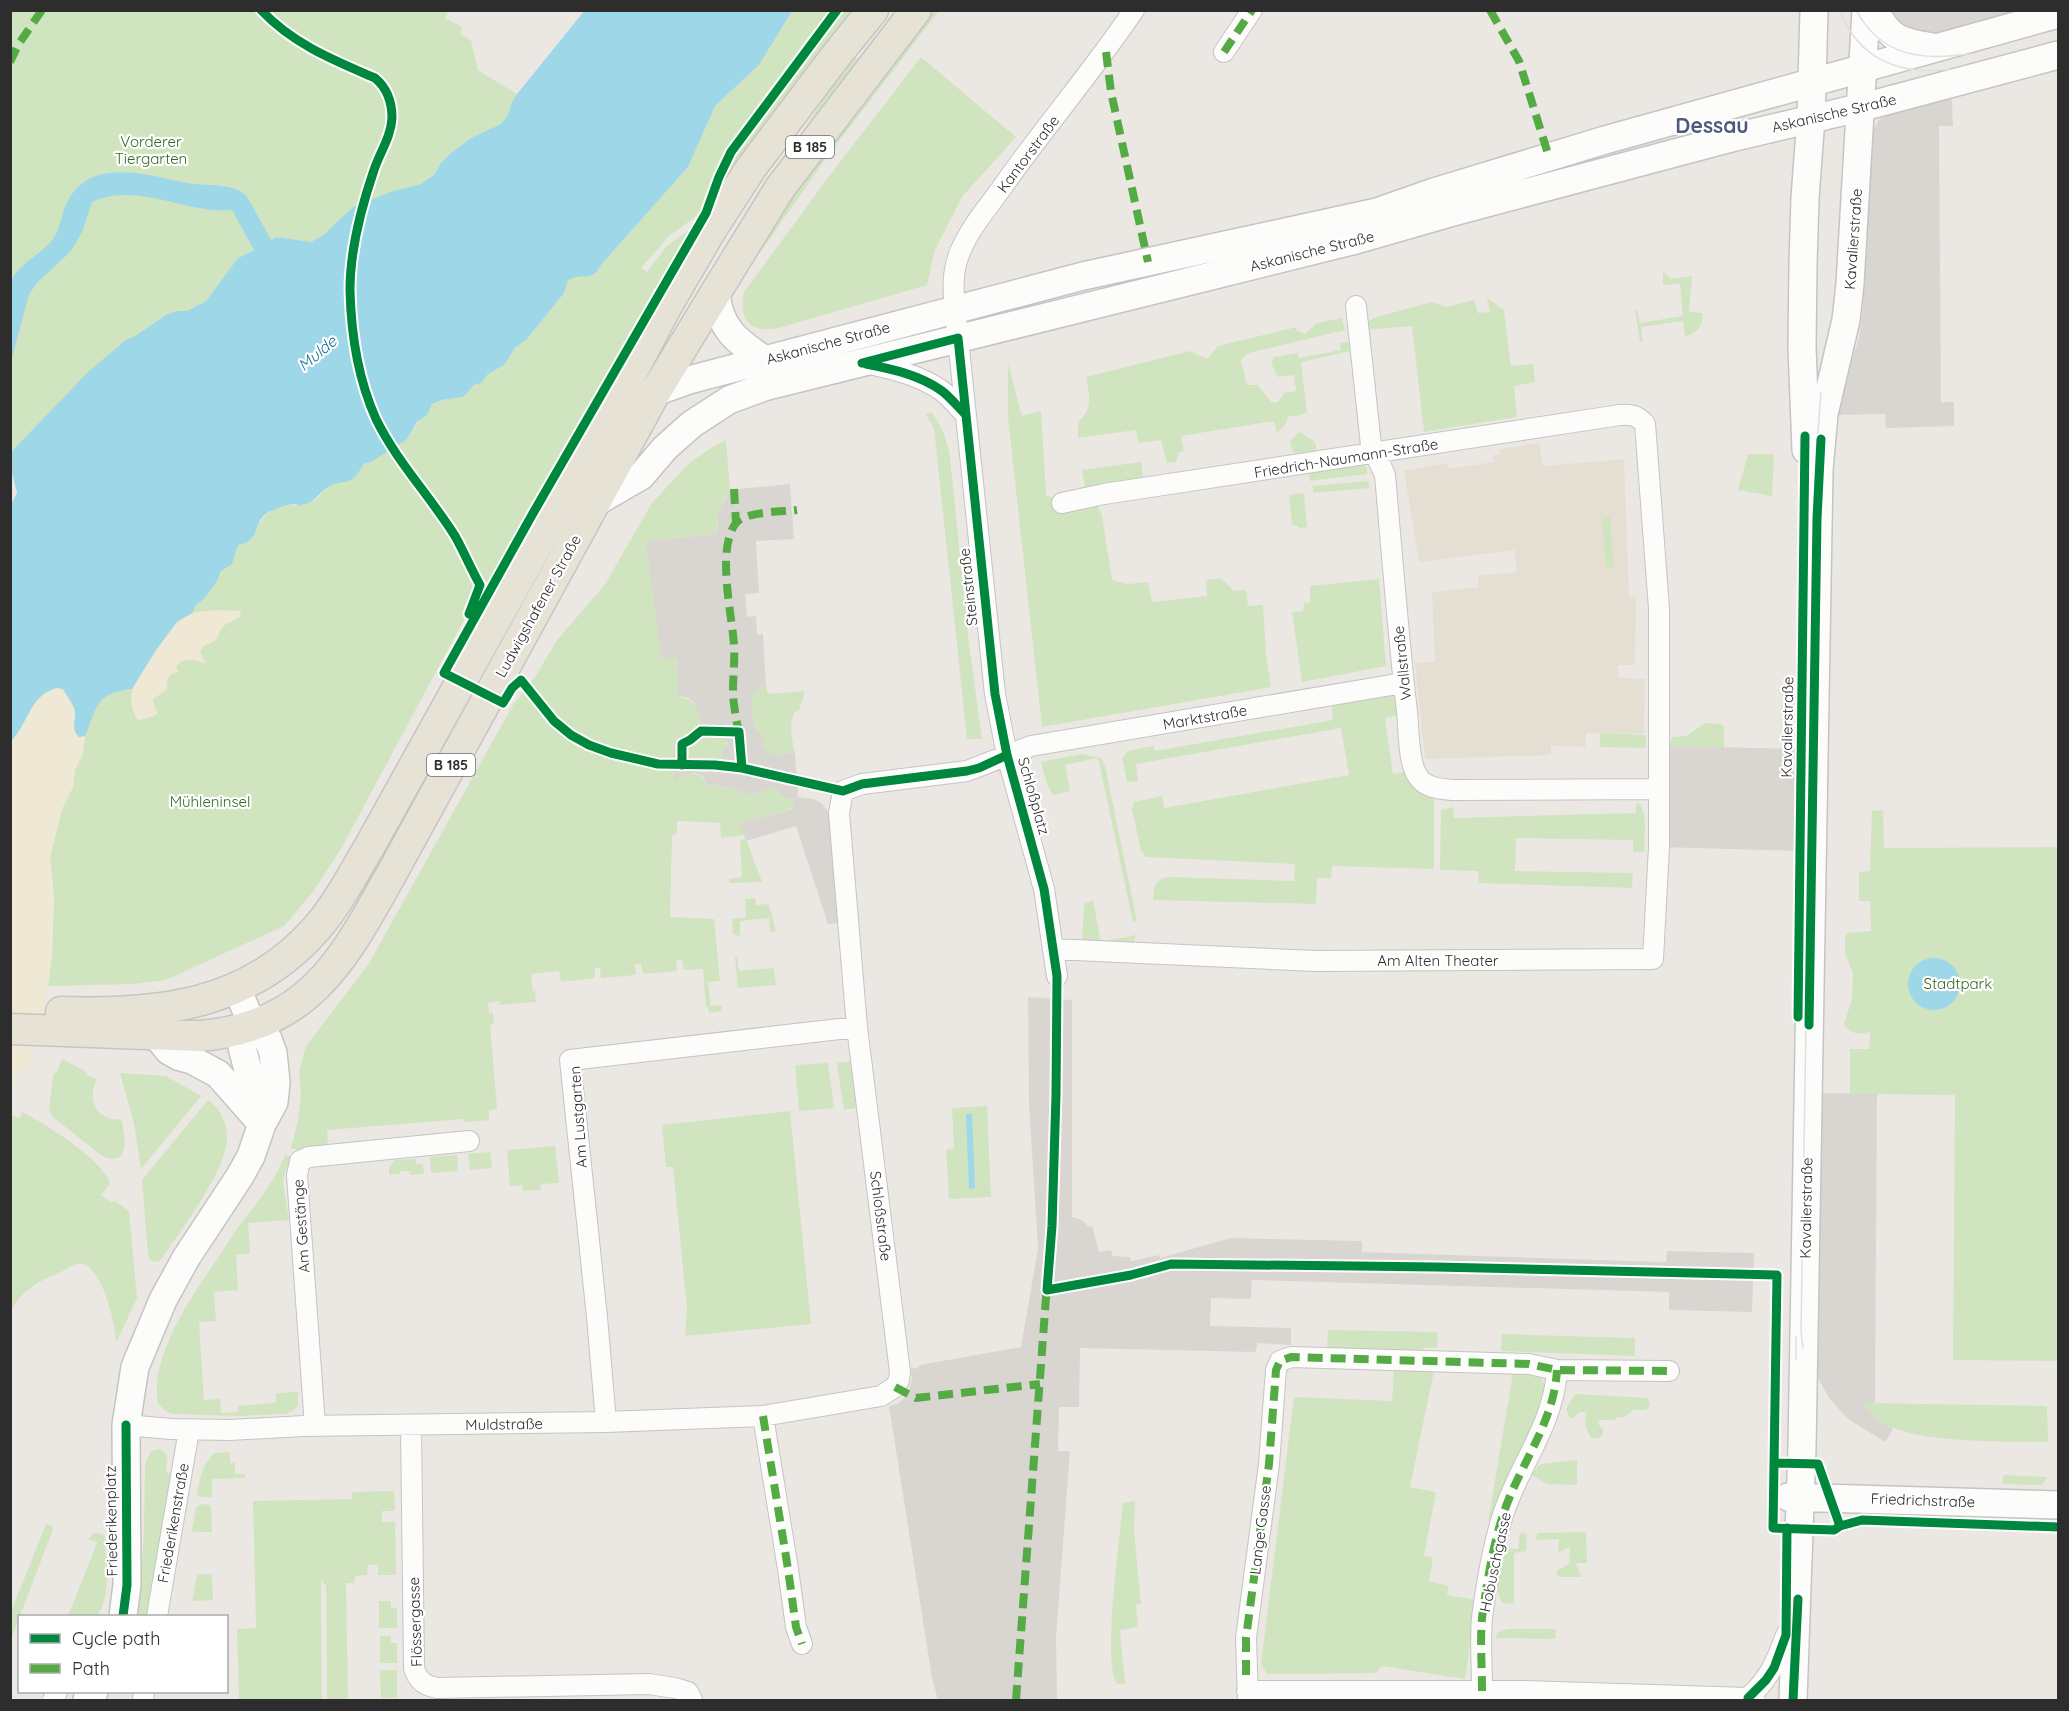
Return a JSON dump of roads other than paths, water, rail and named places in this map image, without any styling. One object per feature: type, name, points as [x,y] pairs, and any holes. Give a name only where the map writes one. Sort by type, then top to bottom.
[{"type":"main road","name":"Ludwigshafener Straße","points":[[64,1022],[105,1012],[177,1006],[206,1000],[237,988],[276,967],[316,928],[332,908],[368,849],[610,414],[665,309],[711,230],[752,168],[873,10]]},
{"type":"main road","name":"Ludwigshafener Straße","points":[[64,1022],[156,1035],[201,1036],[253,1026],[279,1015],[307,996],[327,975],[352,942],[511,659],[596,502],[670,380],[716,292],[780,188],[916,10]]},
{"type":"main road","name":"Kavalierstraße","points":[[1783,1701],[1787,1528],[1794,1497],[1792,1463],[1806,461],[1802,347],[1814,10]]},
{"type":"main road","name":"Kavalierstraße","points":[[1793,1701],[1794,1497],[1819,470],[1824,414],[1846,320],[1862,107],[1866,10]]},
{"type":"main road","points":[[1875,10],[1883,26],[1895,38],[1937,47]]},
{"type":"main road","name":"Askanische Straße","points":[[610,414],[670,380],[765,360],[1083,276],[1377,212],[1434,192],[1605,140],[2058,14]]},
{"type":"main road","name":"Askanische Straße","points":[[596,502],[640,476],[665,448],[692,424],[729,400],[764,387],[1352,242],[1453,212],[1752,132],[1862,107],[2058,55]]},
{"type":"main road","points":[[1752,132],[1771,134],[1785,141],[1807,172]]},
{"type":"main road","points":[[716,292],[719,313],[730,332],[743,346],[765,360]]},
{"type":"main road","points":[[665,309],[664,337],[670,380],[729,400]]},
{"type":"main road","name":"Friederikenplatz","points":[[123,1615],[127,1585],[126,1425],[135,1367],[150,1326],[186,1258],[240,1176],[274,1102],[276,1082],[273,1053],[268,1039],[253,1026],[237,988]]},
{"type":"main road","name":"B 185","points":[[10,1009],[64,1022]]},
{"type":"main road","name":"B 185","points":[[10,1029],[64,1022]]},
{"type":"main road","points":[[156,1035],[169,1051],[218,1074],[262,1124]]},
{"type":"main road","name":"Friedrichstraße","points":[[1794,1497],[2058,1505]]},
{"type":"street","name":"Kantorstraße","points":[[955,310],[954,273],[968,236],[1033,145],[1106,52],[1134,10]]},
{"type":"street","points":[[1224,52],[1252,10]]},
{"type":"street","name":"Wallstraße","points":[[1356,306],[1371,444],[1385,475],[1403,683],[1414,768],[1422,782],[1433,787],[1453,790],[1659,789]]},
{"type":"street","name":"Steinstraße","points":[[955,310],[991,664],[1007,755]]},
{"type":"street","points":[[862,363],[907,374],[930,384],[943,392],[965,414]]},
{"type":"street","name":"Friedrich-Naumann-Straße","points":[[1062,502],[1518,430],[1632,414],[1640,417],[1645,424],[1659,608],[1659,789]]},
{"type":"street","name":"Marktstraße","points":[[1007,755],[1031,746],[1403,683]]},
{"type":"street","name":"Schloßplatz","points":[[857,1027],[839,813],[843,791],[862,784],[966,771],[979,768],[1007,755],[1044,890],[1057,976]]},
{"type":"street","name":"Am Alten Theater","points":[[1053,949],[1316,961],[1653,959],[1659,847],[1659,789]]},
{"type":"street","name":"Schloßstraße","points":[[857,1027],[900,1372],[895,1387],[881,1396]]},
{"type":"street","name":"Am Lustgarten","points":[[606,1422],[570,1060],[857,1027]]},
{"type":"street","name":"Am Gestänge","points":[[315,1426],[297,1175],[300,1161],[309,1157],[469,1141]]},
{"type":"street","name":"Lange Gasse","points":[[1247,1696],[1246,1638],[1269,1464],[1276,1370],[1280,1361],[1291,1357],[1439,1360],[1529,1364],[1557,1370]]},
{"type":"street","points":[[1557,1370],[1668,1371]]},
{"type":"street","name":"Hobuschgasse","points":[[1482,1691],[1482,1619],[1503,1514],[1548,1415],[1557,1370]]},
{"type":"street","name":"Muldstraße","points":[[126,1425],[189,1430],[606,1422],[763,1416],[881,1396]]},
{"type":"street","points":[[763,1416],[796,1627],[802,1644]]},
{"type":"street","name":"Flössergasse","points":[[411,1425],[414,1668],[417,1678],[426,1685],[438,1688],[649,1684],[688,1692],[692,1701]]},
{"type":"street","name":"Friederikenstraße","points":[[157,1615],[189,1430]]},
{"type":"street","name":"Kavalierstraße","points":[[1751,1699],[1774,1668],[1786,1635]]},
{"type":"street","points":[[1247,1696],[1482,1691],[1618,1697],[1751,1699]]},
{"type":"water","name":"Mulde","points":[[585,10],[792,11],[759,65],[715,106],[688,167],[594,274],[568,280],[564,293],[527,339],[515,348],[504,365],[488,374],[481,383],[474,385],[463,397],[441,400],[432,404],[427,415],[417,422],[406,440],[369,463],[365,463],[351,480],[331,485],[307,504],[288,505],[265,515],[251,540],[238,545],[232,564],[221,571],[204,599],[196,605],[192,613],[177,622],[156,650],[132,689],[110,694],[99,703],[85,736],[79,737],[76,734],[73,706],[63,689],[57,688],[40,697],[11,741],[10,506],[17,493],[11,469],[11,452],[88,372],[126,340],[166,315],[177,311],[187,311],[206,301],[238,258],[254,250],[232,210],[214,210],[144,196],[127,195],[109,196],[92,202],[82,232],[72,250],[37,283],[29,294],[11,362],[11,280],[21,267],[53,239],[70,197],[81,184],[95,176],[110,173],[127,172],[193,184],[223,186],[237,190],[248,198],[271,240],[277,237],[311,242],[322,236],[353,207],[393,191],[421,184],[434,175],[451,153],[471,138],[501,124],[508,115],[517,94]]},
{"type":"water","points":[[1934,958],[1944,960],[1952,966],[1958,974],[1960,984],[1958,994],[1952,1002],[1944,1008],[1934,1010],[1924,1008],[1916,1002],[1910,994],[1908,984],[1910,974],[1916,966],[1924,960]]},
{"type":"water","points":[[966,1114],[972,1114],[975,1188],[969,1189]]},
{"type":"tram line","points":[[1840,10],[1858,41],[1883,61],[1915,70],[1950,69]]},
{"type":"tram line","points":[[1856,10],[1877,37],[1904,52],[1934,57],[1968,54]]},
{"type":"tram line","points":[[1803,1348],[1801,1331],[1815,470],[1821,392]]},
{"type":"tram line","points":[[1796,1336],[1796,1359]]},
{"type":"district","name":"Dessau","points":[[1712,125]]},
{"type":"park label","name":"Vorderer Tiergarten","points":[[151,150]]},
{"type":"park label","name":"Mühleninsel","points":[[210,801]]},
{"type":"park label","name":"Stadtpark","points":[[1958,983]]}]
